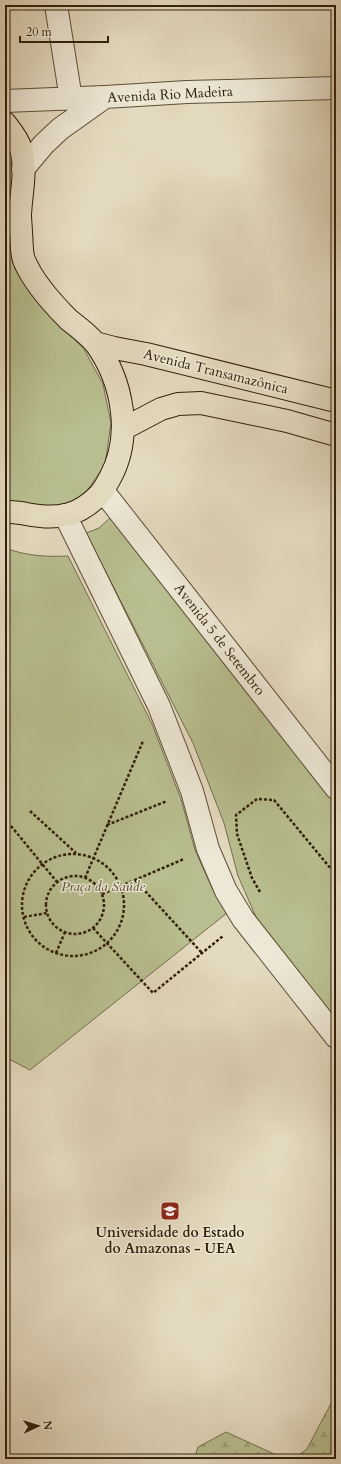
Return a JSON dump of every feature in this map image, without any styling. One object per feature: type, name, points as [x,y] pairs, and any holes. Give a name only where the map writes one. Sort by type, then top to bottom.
[{"type":"highway","points":[[5,123],[15,136],[21,149],[23,169],[20,214],[23,258],[29,271],[51,300],[95,343],[108,364],[118,388],[123,429],[121,449],[114,470],[103,491],[85,508],[65,515],[37,516],[5,511]]},
{"type":"highway","name":"Avenida Transamazônica","points":[[95,343],[146,354],[336,402]]},
{"type":"highway","points":[[123,429],[162,409],[178,404],[201,403],[287,421],[336,435]]},
{"type":"street","points":[[56,5],[71,99]]},
{"type":"street","name":"Avenida Rio Madeira","points":[[5,101],[71,99],[186,92],[336,88]]},
{"type":"street","points":[[23,169],[44,144],[60,129],[105,97]]},
{"type":"street","name":"Avenida 5 de Setembro","points":[[103,491],[336,788]]},
{"type":"street","points":[[65,515],[159,706],[192,791],[208,848],[226,892],[243,920],[336,1037]]},
{"type":"path","points":[[85,878],[159,706]]},
{"type":"path","points":[[107,826],[192,791]]},
{"type":"path","points":[[262,896],[252,878],[237,834],[236,815],[257,799],[274,800],[336,875]]},
{"type":"path","points":[[30,811],[77,853]]},
{"type":"path","points":[[11,826],[57,882]]},
{"type":"path","points":[[102,894],[208,848]]},
{"type":"path","points":[[77,853],[93,857],[105,864],[115,874],[121,887],[124,902],[123,917],[117,931],[107,943],[93,952],[77,956],[56,952],[45,947],[33,936],[24,917],[22,905],[25,888],[33,873],[42,864],[60,855],[77,853]]},
{"type":"path","points":[[75,875],[85,878],[93,882],[100,889],[104,906],[102,915],[98,923],[93,928],[82,933],[74,934],[65,932],[55,927],[50,919],[47,913],[46,899],[50,890],[57,882],[66,877],[75,875]]},
{"type":"path","points":[[136,880],[202,954]]},
{"type":"path","points":[[24,917],[47,913]]},
{"type":"path","points":[[93,928],[153,993],[243,920]]},
{"type":"path","points":[[56,952],[65,932]]},
{"type":"green space","points":[[5,149],[14,171],[11,229],[15,269],[46,312],[84,349],[103,384],[111,423],[105,465],[82,498],[56,510],[5,501]]},
{"type":"green space","points":[[111,517],[336,794],[336,1024],[272,943],[256,917],[238,876],[224,823],[193,743],[86,533],[99,528]]},
{"type":"green space","name":"Praça da Saúde","points":[[5,548],[21,553],[36,555],[68,556],[152,724],[181,799],[195,850],[212,888],[227,913],[30,1070],[5,1057]]},
{"type":"green space","points":[[336,1394],[336,1459],[293,1459],[307,1449]]},
{"type":"green space","points":[[226,1432],[285,1459],[194,1459],[198,1447]]},
{"type":"place","name":"Universidade do Estado do Amazonas - UEA","points":[[170,1211]]}]
